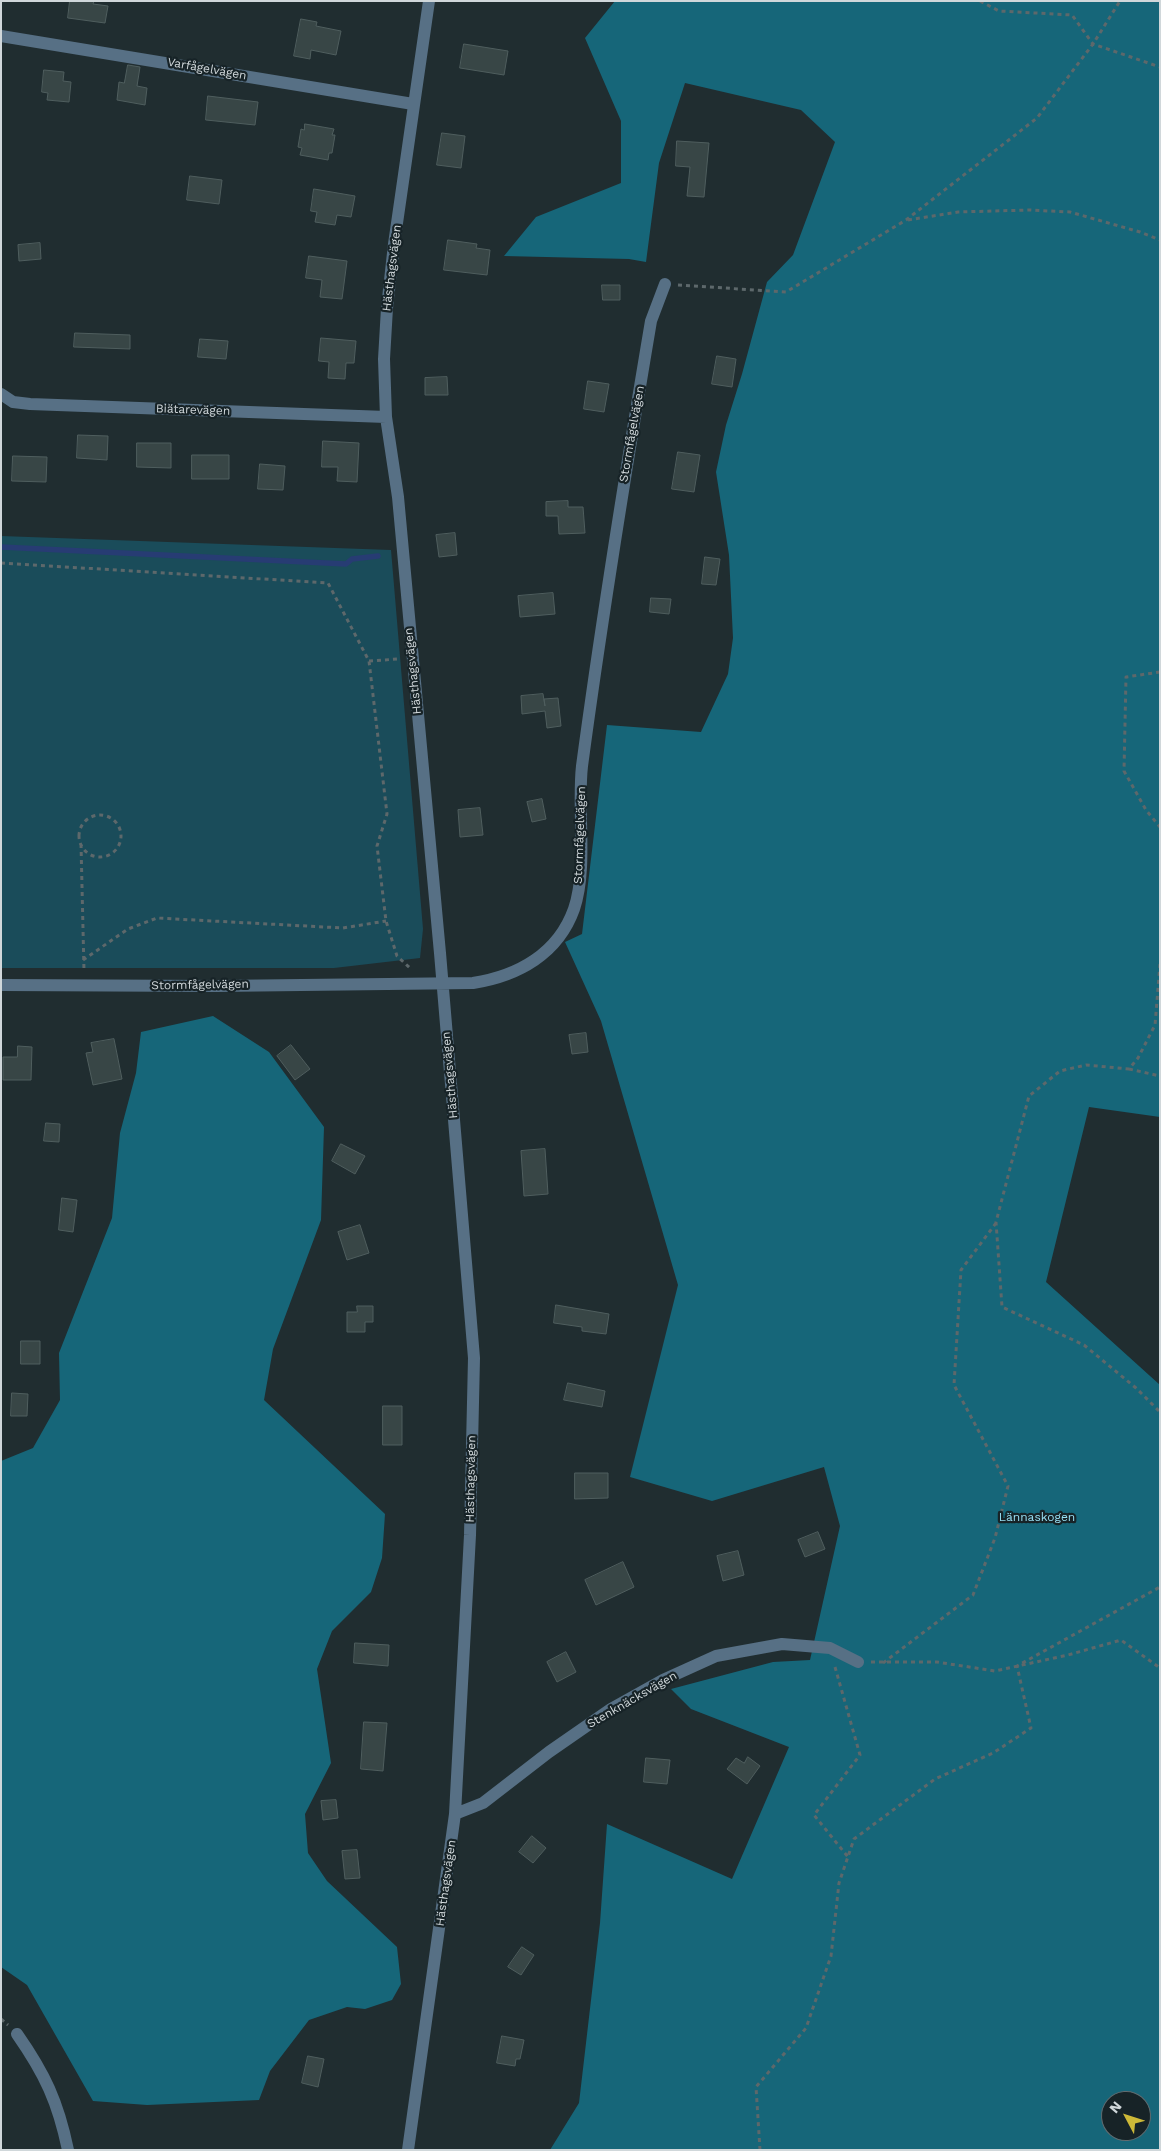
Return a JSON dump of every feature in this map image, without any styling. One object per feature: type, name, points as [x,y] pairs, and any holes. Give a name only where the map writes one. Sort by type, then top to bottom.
[{"type":"street","name":"Hästhagsvägen","points":[[408,2150],[455,1814],[470,1535],[474,1358],[398,498],[386,417],[384,359],[386,308],[413,104],[429,1]]},
{"type":"street","name":"Varfågelvägen","points":[[1,36],[413,104]]},
{"type":"street","name":"Stormfågelvägen","points":[[1,986],[442,984],[493,980],[512,974],[531,964],[549,949],[563,932],[574,909],[579,888],[582,772],[599,642],[651,320],[665,284]]},
{"type":"street","name":"Biätarevägen","points":[[1,394],[13,402],[30,404],[386,417]]},
{"type":"street","name":"Stenknäcksvägen","points":[[455,1814],[483,1803],[549,1752],[611,1709],[683,1670],[716,1656],[782,1644],[830,1648],[858,1662]]},
{"type":"street","points":[[17,2034],[41,2067],[61,2116],[68,2150]]},
{"type":"path","points":[[980,1],[999,11],[1072,15],[1093,44],[1160,67]]},
{"type":"path","points":[[665,284],[786,292],[906,220],[1037,118],[1093,44],[1120,1]]},
{"type":"path","points":[[906,220],[958,212],[1029,210],[1070,212],[1140,232],[1160,240]]},
{"type":"path","points":[[1,563],[328,583],[369,661],[387,814],[377,846],[386,922],[397,956],[416,972]]},
{"type":"path","points":[[369,661],[411,658]]},
{"type":"path","points":[[1160,672],[1126,677],[1124,770],[1146,810],[1160,827]]},
{"type":"path","points":[[81,844],[90,854],[103,857],[110,854],[119,844],[120,831],[113,820],[107,816],[94,816],[83,824],[79,837],[81,844],[84,976]]},
{"type":"path","points":[[83,960],[128,929],[157,918],[343,928],[386,922]]},
{"type":"path","points":[[1129,1069],[1138,1058],[1155,1025],[1160,964]]},
{"type":"path","points":[[1160,1076],[1129,1069],[1086,1065],[1060,1071],[1029,1096],[996,1222],[1002,1306],[1084,1345],[1136,1388],[1160,1412]]},
{"type":"path","points":[[883,1663],[973,1595],[994,1538],[1004,1503],[1008,1486],[954,1385],[961,1270],[996,1222]]},
{"type":"path","points":[[1017,1666],[1160,1587]]},
{"type":"path","points":[[858,1662],[937,1662],[995,1671],[1121,1640],[1160,1668]]},
{"type":"path","points":[[830,1648],[860,1754],[814,1814],[848,1858]]},
{"type":"path","points":[[760,2150],[756,2087],[806,2028],[831,1956],[839,1883],[854,1839],[935,1779],[993,1752],[1031,1728],[1017,1666]]},
{"type":"shaded area","points":[[1,536],[391,550],[423,929],[420,958],[334,968],[1,968]]},
{"type":"green space","name":"Lännaskogen","points":[[615,1],[1160,1],[1160,1117],[1089,1107],[1046,1282],[1160,1385],[1160,2150],[550,2150],[579,2103],[600,1923],[607,1824],[732,1879],[789,1747],[691,1709],[671,1689],[773,1662],[810,1660],[840,1526],[824,1467],[712,1501],[630,1477],[678,1285],[601,1021],[565,942],[582,934],[607,725],[701,732],[728,674],[733,638],[729,555],[716,472],[726,425],[767,282],[793,255],[835,142],[801,110],[685,83],[659,163],[646,262],[629,259],[504,256],[536,217],[621,183],[621,121],[585,38]]},
{"type":"green space","points":[[213,1016],[269,1052],[324,1127],[321,1220],[273,1349],[264,1400],[385,1514],[382,1558],[371,1592],[332,1631],[317,1669],[331,1763],[305,1814],[308,1853],[327,1881],[397,1947],[401,1984],[392,2000],[365,2009],[347,2007],[309,2020],[270,2071],[259,2100],[147,2105],[93,2101],[27,1985],[1,1967],[1,1461],[33,1448],[60,1400],[59,1353],[112,1218],[120,1133],[136,1073],[141,1032]]},
{"type":"building","points":[[70,1],[94,1],[93,4],[108,6],[105,23],[68,18]]},
{"type":"building","points":[[301,19],[317,22],[316,26],[341,31],[336,55],[311,50],[310,59],[294,56]]},
{"type":"building","points":[[464,44],[508,51],[504,75],[460,68]]},
{"type":"building","points":[[128,65],[140,67],[137,86],[147,88],[145,105],[117,100],[119,82],[124,83]]},
{"type":"building","points":[[44,70],[64,72],[63,81],[71,82],[69,102],[47,100],[48,93],[42,92]]},
{"type":"building","points":[[208,96],[258,102],[255,125],[206,120]]},
{"type":"building","points":[[305,124],[334,129],[332,153],[329,153],[328,160],[300,155],[302,148],[298,147],[301,129],[304,130]]},
{"type":"building","points":[[442,133],[465,136],[461,168],[437,165]]},
{"type":"building","points":[[677,141],[709,143],[704,197],[687,196],[690,167],[676,166]]},
{"type":"building","points":[[190,176],[222,180],[219,204],[187,200]]},
{"type":"building","points":[[314,189],[355,196],[351,217],[337,215],[335,225],[315,222],[317,212],[311,211]]},
{"type":"building","points":[[448,240],[477,244],[476,248],[490,250],[487,275],[444,270]]},
{"type":"building","points":[[40,243],[41,259],[19,261],[18,245]]},
{"type":"building","points":[[309,256],[347,261],[342,299],[320,297],[322,280],[306,278]]},
{"type":"building","points":[[602,285],[620,285],[620,300],[603,300]]},
{"type":"building","points":[[75,333],[130,335],[130,349],[74,347]]},
{"type":"building","points":[[321,338],[356,341],[354,363],[346,363],[345,379],[328,378],[329,362],[319,361]]},
{"type":"building","points":[[200,339],[228,341],[226,359],[198,357]]},
{"type":"building","points":[[717,356],[736,359],[732,387],[712,384]]},
{"type":"building","points":[[447,377],[448,395],[425,395],[425,378]]},
{"type":"building","points":[[588,381],[609,384],[604,412],[584,409]]},
{"type":"building","points":[[78,435],[108,436],[107,460],[77,458]]},
{"type":"building","points":[[323,441],[359,443],[357,482],[337,481],[338,467],[322,467]]},
{"type":"building","points":[[137,443],[171,443],[171,468],[137,467]]},
{"type":"building","points":[[678,452],[700,455],[694,492],[672,489]]},
{"type":"building","points":[[192,455],[229,455],[229,479],[192,479]]},
{"type":"building","points":[[13,456],[47,457],[46,482],[12,481]]},
{"type":"building","points":[[260,464],[285,466],[283,490],[258,489]]},
{"type":"building","points":[[568,501],[568,507],[583,507],[585,533],[559,534],[558,516],[546,516],[546,502]]},
{"type":"building","points":[[455,533],[457,555],[439,557],[436,535]]},
{"type":"building","points":[[705,557],[720,559],[716,585],[702,584]]},
{"type":"building","points":[[553,593],[555,614],[520,617],[518,596]]},
{"type":"building","points":[[651,598],[671,599],[669,614],[650,612]]},
{"type":"building","points":[[543,694],[545,706],[544,699],[558,698],[561,726],[547,728],[545,711],[522,714],[521,696]]},
{"type":"building","points":[[542,799],[546,819],[532,822],[527,802]]},
{"type":"building","points":[[480,808],[483,835],[460,837],[458,810]]},
{"type":"building","points":[[586,1033],[588,1052],[572,1054],[569,1035]]},
{"type":"building","points":[[114,1039],[122,1079],[93,1085],[86,1053],[93,1052],[91,1043]]},
{"type":"building","points":[[291,1045],[310,1069],[295,1080],[277,1056]]},
{"type":"building","points":[[18,1046],[32,1047],[31,1080],[3,1080],[3,1057],[17,1057]]},
{"type":"building","points":[[46,1123],[60,1124],[59,1142],[44,1141]]},
{"type":"building","points":[[341,1144],[365,1156],[355,1174],[332,1161]]},
{"type":"building","points":[[545,1149],[548,1194],[524,1196],[521,1151]]},
{"type":"building","points":[[62,1198],[77,1200],[73,1232],[59,1230]]},
{"type":"building","points":[[360,1225],[369,1253],[347,1260],[338,1232]]},
{"type":"building","points":[[556,1305],[609,1314],[606,1334],[582,1331],[582,1327],[554,1323]]},
{"type":"building","points":[[357,1306],[373,1306],[373,1322],[365,1322],[365,1332],[347,1332],[347,1312],[357,1312]]},
{"type":"building","points":[[21,1341],[40,1341],[40,1364],[21,1364]]},
{"type":"building","points":[[568,1383],[605,1391],[602,1407],[564,1400]]},
{"type":"building","points":[[12,1393],[28,1394],[27,1416],[11,1416]]},
{"type":"building","points":[[383,1406],[402,1406],[402,1445],[383,1445]]},
{"type":"building","points":[[575,1473],[608,1473],[608,1498],[575,1499]]},
{"type":"building","points":[[818,1532],[825,1549],[805,1557],[798,1540]]},
{"type":"building","points":[[738,1551],[744,1575],[723,1581],[717,1556]]},
{"type":"building","points":[[623,1562],[634,1587],[596,1605],[585,1580]]},
{"type":"building","points":[[355,1643],[389,1645],[388,1666],[354,1663]]},
{"type":"building","points":[[566,1652],[576,1672],[557,1682],[547,1662]]},
{"type":"building","points":[[364,1722],[387,1723],[383,1771],[361,1769]]},
{"type":"building","points":[[748,1757],[760,1766],[747,1784],[727,1769],[736,1758],[744,1763]]},
{"type":"building","points":[[646,1758],[670,1760],[667,1784],[644,1782]]},
{"type":"building","points":[[336,1800],[338,1818],[323,1820],[321,1801]]},
{"type":"building","points":[[532,1836],[546,1848],[533,1863],[519,1852]]},
{"type":"building","points":[[357,1850],[360,1878],[345,1879],[342,1851]]},
{"type":"building","points":[[522,1947],[534,1955],[521,1975],[508,1967]]},
{"type":"building","points":[[502,2036],[524,2040],[520,2059],[516,2059],[515,2066],[497,2063]]},
{"type":"building","points":[[308,2056],[324,2059],[318,2087],[302,2083]]},
{"type":"waterway","points":[[1,547],[346,564],[352,559],[378,556]]}]
